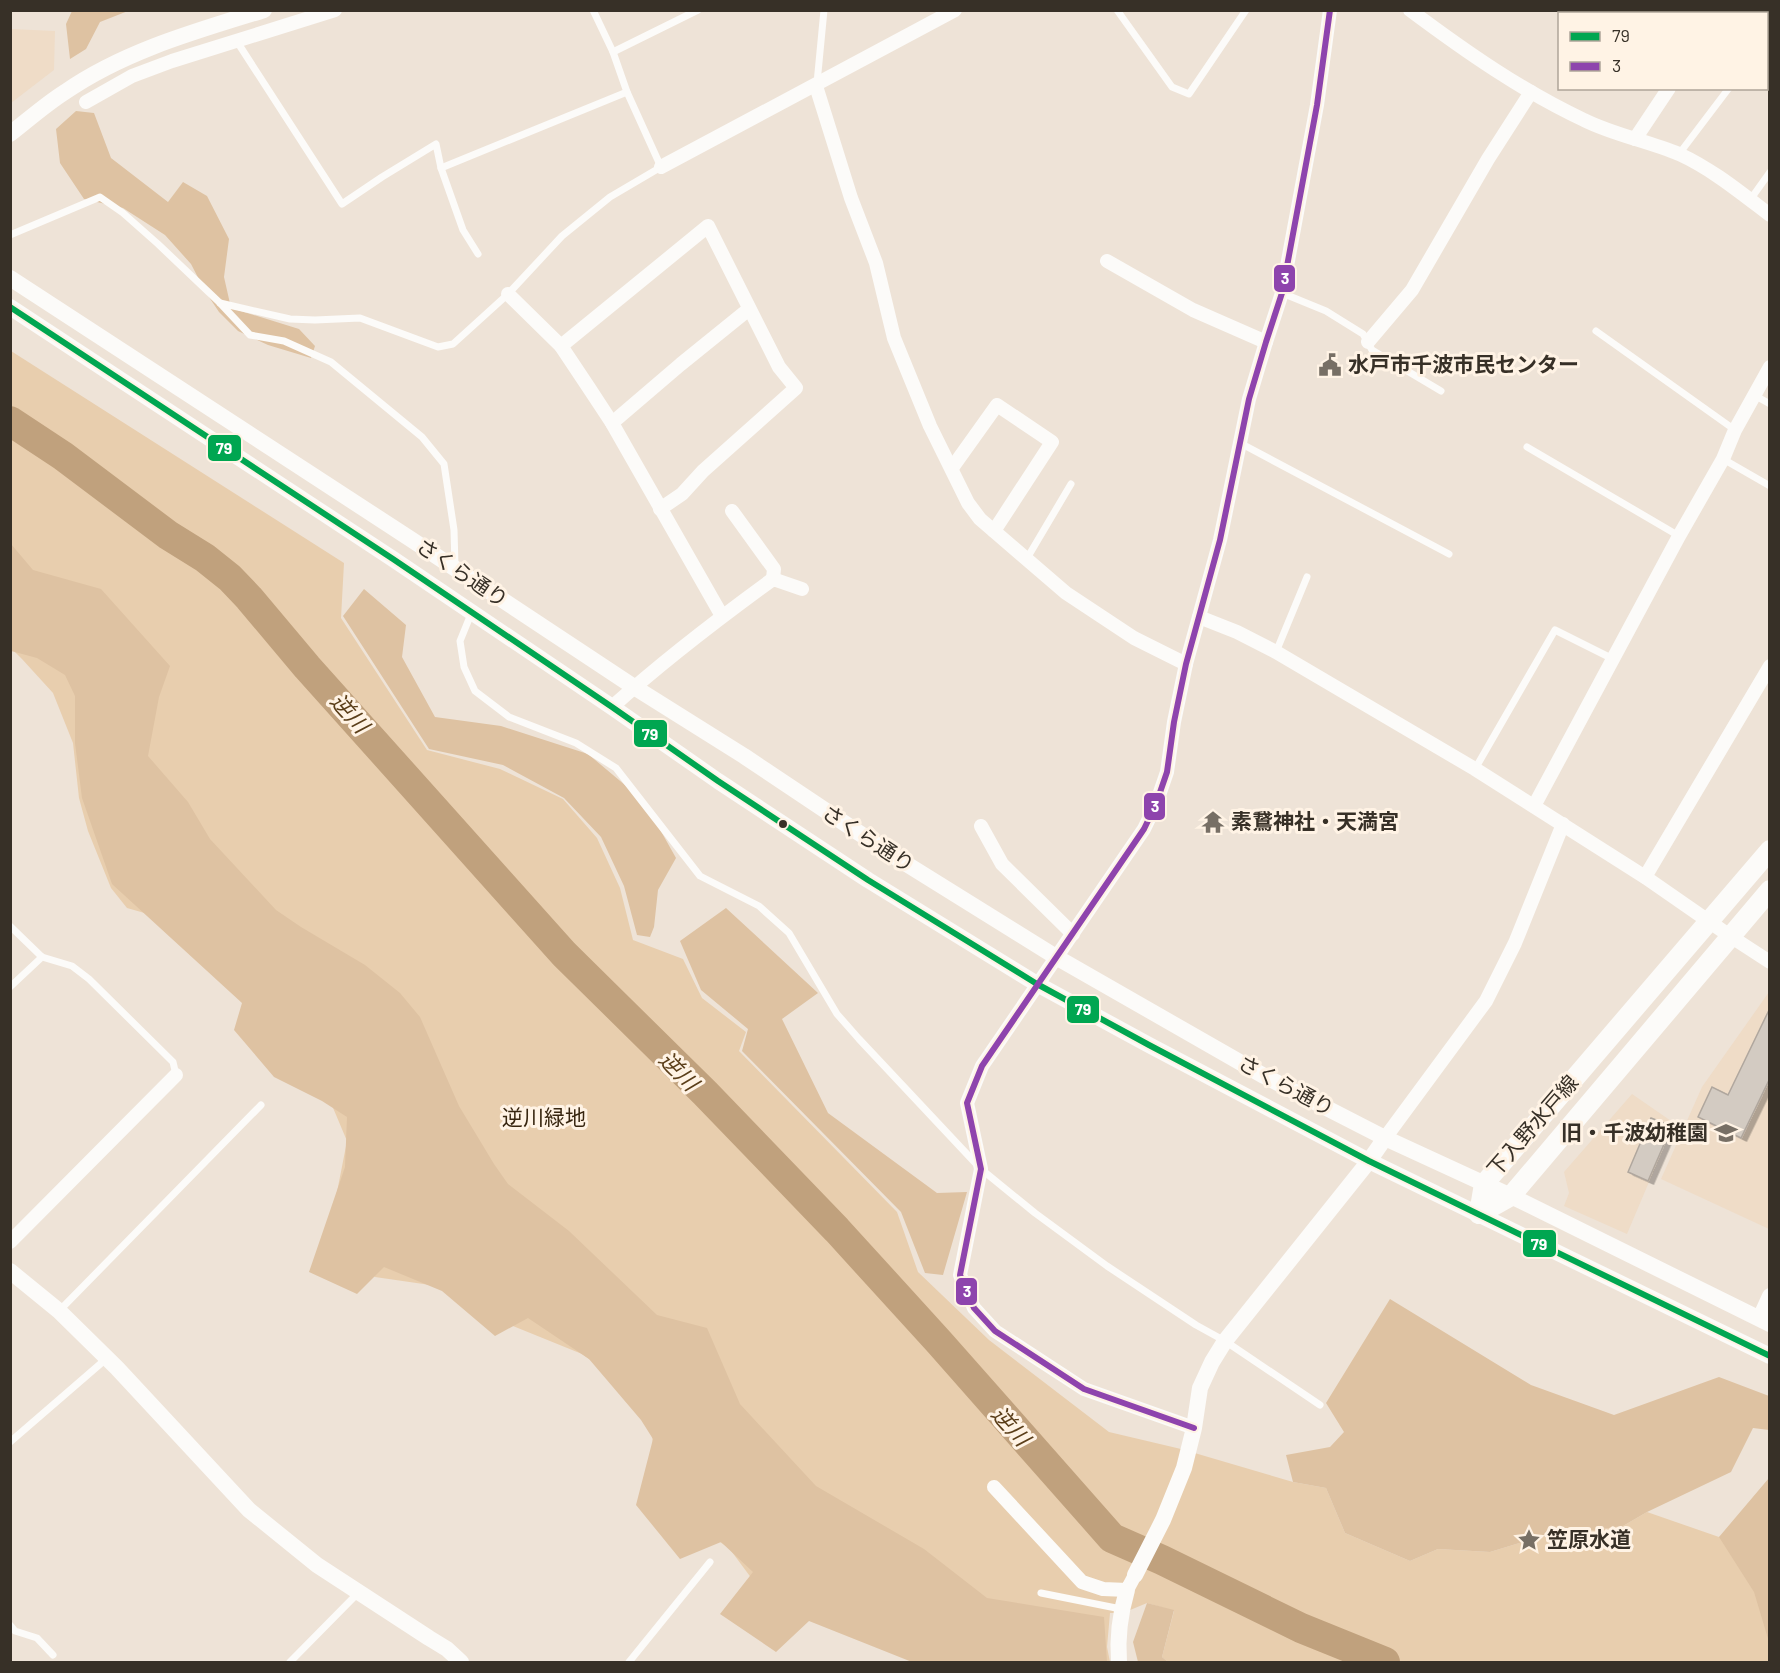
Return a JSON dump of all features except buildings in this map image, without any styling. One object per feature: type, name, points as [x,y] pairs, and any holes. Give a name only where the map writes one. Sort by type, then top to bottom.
[{"type":"main road","name":"下入野水戸線","points":[[1479,1214],[1484,1184],[1770,850]]},
{"type":"main road","name":"下入野水戸線","points":[[1479,1214],[1510,1196],[1770,890]]},
{"type":"street","points":[[10,134],[66,91],[111,65],[164,42],[264,10]]},
{"type":"street","points":[[86,102],[132,76],[172,61],[335,10]]},
{"type":"street","points":[[661,167],[955,10]]},
{"type":"street","points":[[1194,1428],[1084,1389],[995,1331],[974,1308],[960,1275],[981,1169],[967,1103],[982,1066],[1144,828],[1156,804],[1167,772],[1186,664],[1220,540],[1249,399],[1282,293],[1317,105],[1330,10]]},
{"type":"street","points":[[1410,10],[1477,58],[1531,92],[1586,121],[1679,154],[1710,171],[1770,215]]},
{"type":"street","points":[[816,86],[851,198],[876,263],[894,338],[930,426],[968,503],[980,519],[1066,593],[1134,638],[1186,664]]},
{"type":"street","points":[[1635,139],[1668,90]]},
{"type":"street","points":[[1368,342],[1412,290],[1488,159],[1531,92]]},
{"type":"street","points":[[561,346],[708,226],[779,367],[796,388],[703,471],[682,494],[660,509]]},
{"type":"street","points":[[1107,261],[1193,310],[1266,342]]},
{"type":"street","name":"さくら通り","points":[[10,278],[634,687],[744,756],[892,855],[1056,957],[1264,1076],[1385,1138],[1510,1196],[1765,1321]]},
{"type":"street","points":[[508,294],[561,346],[612,423],[722,616]]},
{"type":"street","name":"さくら通り","points":[[10,308],[472,612],[718,781],[868,880],[1037,984],[1369,1161],[1770,1356]]},
{"type":"street","points":[[612,423],[749,309]]},
{"type":"street","points":[[1534,806],[1679,536],[1724,459],[1735,430],[1770,367]]},
{"type":"street","points":[[952,468],[997,405],[1052,442],[994,531]]},
{"type":"street","points":[[612,706],[722,616],[773,579],[774,569],[732,511]]},
{"type":"street","points":[[773,579],[802,589]]},
{"type":"street","points":[[1199,617],[1237,632],[1276,652],[1475,769],[1645,877],[1770,962]]},
{"type":"street","points":[[1645,877],[1770,666]]},
{"type":"street","points":[[1119,1662],[1117,1637],[1121,1609],[1131,1582],[1159,1528],[1184,1468],[1194,1428],[1200,1388],[1212,1362],[1225,1341],[1369,1161],[1486,1001],[1515,943],[1563,824]]},
{"type":"street","points":[[981,826],[1002,864],[1072,934]]},
{"type":"street","points":[[10,1242],[176,1075]]},
{"type":"street","points":[[10,1271],[59,1311],[249,1510],[317,1565],[447,1649],[460,1662]]},
{"type":"street","points":[[1765,1321],[1770,1296]]},
{"type":"street","points":[[994,1488],[1082,1582],[1103,1589],[1131,1582]]},
{"type":"lane","points":[[220,303],[290,319],[360,318],[438,346],[453,344],[465,335],[508,294],[562,236],[610,197],[661,167],[593,10]]},
{"type":"lane","points":[[613,52],[698,10]]},
{"type":"lane","points":[[816,86],[824,10]]},
{"type":"lane","points":[[1117,10],[1172,87],[1189,94],[1246,10]]},
{"type":"lane","points":[[236,40],[342,204],[436,144],[441,168],[463,230],[478,255]]},
{"type":"lane","points":[[1679,154],[1727,90]]},
{"type":"lane","points":[[441,168],[627,92]]},
{"type":"lane","points":[[1750,200],[1770,172]]},
{"type":"lane","points":[[10,235],[100,197],[123,213],[158,244],[250,335],[285,341],[331,362],[422,437],[444,464],[454,530],[455,568]]},
{"type":"lane","points":[[1282,293],[1326,311],[1364,334],[1372,350],[1441,391]]},
{"type":"lane","points":[[1596,331],[1735,430]]},
{"type":"lane","points":[[1754,394],[1770,404]]},
{"type":"lane","points":[[1240,443],[1449,554]]},
{"type":"lane","points":[[1527,447],[1679,536]]},
{"type":"lane","points":[[1724,459],[1770,486]]},
{"type":"lane","points":[[1026,560],[1071,484]]},
{"type":"lane","points":[[1276,652],[1307,578]]},
{"type":"lane","points":[[472,612],[460,641],[464,667],[475,691],[509,717],[576,743],[616,768],[700,876],[759,906],[789,933],[837,1014],[981,1169],[1035,1213],[1107,1266],[1320,1405]]},
{"type":"lane","points":[[1475,769],[1555,630],[1614,659]]},
{"type":"lane","points":[[10,926],[42,957],[72,966],[90,979],[173,1062],[176,1075]]},
{"type":"lane","points":[[10,987],[42,957]]},
{"type":"lane","points":[[59,1311],[261,1105]]},
{"type":"lane","points":[[10,1442],[107,1359]]},
{"type":"lane","points":[[629,1662],[710,1562]]},
{"type":"lane","points":[[290,1662],[359,1592]]},
{"type":"lane","points":[[1041,1593],[1121,1609]]},
{"type":"lane","points":[[10,1625],[15,1631],[37,1638],[53,1655]]},
{"type":"shaded area","points":[[72,10],[128,11],[100,22],[86,49],[70,59],[66,24]]},
{"type":"shaded area","points":[[11,29],[55,31],[54,70],[11,103]]},
{"type":"shaded area","points":[[76,111],[94,113],[111,158],[168,202],[183,182],[207,196],[229,239],[224,277],[231,308],[299,329],[315,346],[311,358],[268,345],[238,331],[219,312],[191,264],[165,235],[123,208],[84,199],[60,163],[56,129]]},
{"type":"shaded area","points":[[11,544],[33,570],[101,589],[170,666],[159,697],[148,756],[188,802],[210,839],[276,910],[365,965],[400,993],[420,1017],[459,1106],[508,1184],[569,1231],[657,1315],[707,1328],[740,1404],[816,1486],[924,1549],[987,1598],[1104,1617],[1107,1662],[912,1662],[809,1621],[776,1652],[720,1614],[753,1572],[721,1542],[680,1559],[636,1505],[653,1439],[641,1420],[589,1359],[528,1318],[495,1336],[442,1291],[384,1267],[357,1294],[309,1272],[345,1167],[347,1117],[322,1101],[274,1077],[234,1030],[242,1003],[112,884],[82,798],[75,743],[75,696],[65,675],[37,658],[11,651]]},
{"type":"shaded area","points":[[364,589],[406,625],[402,657],[435,717],[501,726],[588,754],[644,801],[676,858],[658,890],[654,927],[650,937],[637,935],[624,886],[601,837],[564,798],[503,765],[429,749],[343,616]]},
{"type":"shaded area","points":[[726,908],[818,993],[782,1019],[828,1113],[937,1193],[967,1192],[943,1275],[925,1273],[901,1212],[742,1051],[748,1029],[701,990],[680,941]]},
{"type":"shaded area","name":"旧・千波幼稚園","points":[[1769,992],[1769,1229],[1661,1179],[1702,1087]]},
{"type":"shaded area","points":[[1632,1094],[1674,1123],[1627,1234],[1564,1206],[1569,1193],[1564,1172]]},
{"type":"shaded area","points":[[1390,1299],[1531,1385],[1614,1415],[1719,1377],[1769,1396],[1769,1430],[1753,1428],[1731,1472],[1623,1526],[1536,1538],[1490,1552],[1438,1549],[1410,1561],[1345,1533],[1326,1488],[1293,1482],[1286,1455],[1330,1447],[1344,1432],[1326,1403]]},
{"type":"shaded area","points":[[1769,1478],[1769,1642],[1754,1592],[1719,1537]]},
{"type":"shaded area","points":[[1147,1603],[1174,1610],[1162,1657],[1168,1662],[1138,1662],[1133,1642]]},
{"type":"green space","name":"逆川緑地","points":[[11,351],[344,563],[341,618],[427,750],[500,769],[563,799],[597,838],[620,888],[633,940],[683,959],[702,998],[746,1032],[739,1051],[897,1212],[918,1272],[989,1340],[1109,1432],[1181,1449],[1293,1482],[1326,1488],[1345,1533],[1410,1561],[1438,1549],[1490,1552],[1536,1538],[1623,1526],[1647,1512],[1719,1537],[1769,1505],[1769,1662],[1168,1662],[1162,1657],[1174,1611],[1147,1603],[1123,1613],[1110,1613],[1107,1647],[1110,1662],[933,1662],[752,1579],[729,1548],[714,1538],[656,1480],[651,1422],[617,1379],[582,1354],[488,1316],[437,1286],[375,1277],[325,1236],[347,1141],[331,1103],[183,924],[127,908],[111,888],[88,831],[79,798],[73,743],[53,693],[11,648]]},
{"type":"waterway","name":"逆川","points":[[10,421],[63,456],[168,535],[205,558],[230,578],[564,954],[705,1093],[837,1230],[1112,1538],[1301,1628],[1385,1662]]},
{"type":"transit line","name":"3","points":[[1194,1428],[1084,1389],[995,1331],[974,1308],[960,1275],[981,1169],[967,1103],[982,1066],[1144,829],[1167,772],[1186,664],[1220,540],[1249,399],[1282,293],[1317,105],[1330,10]]},
{"type":"transit line","name":"79","points":[[10,307],[393,559],[718,781],[868,880],[1037,984],[1369,1161],[1770,1356]]},
{"type":"place","name":"水戸市千波市民センター","points":[[1330,365]]},
{"type":"place","name":"素鵞神社・天満宮","points":[[1213,822]]},
{"type":"place","name":"旧・千波幼稚園","points":[[1726,1133]]},
{"type":"place","name":"笠原水道","points":[[1529,1540]]}]
